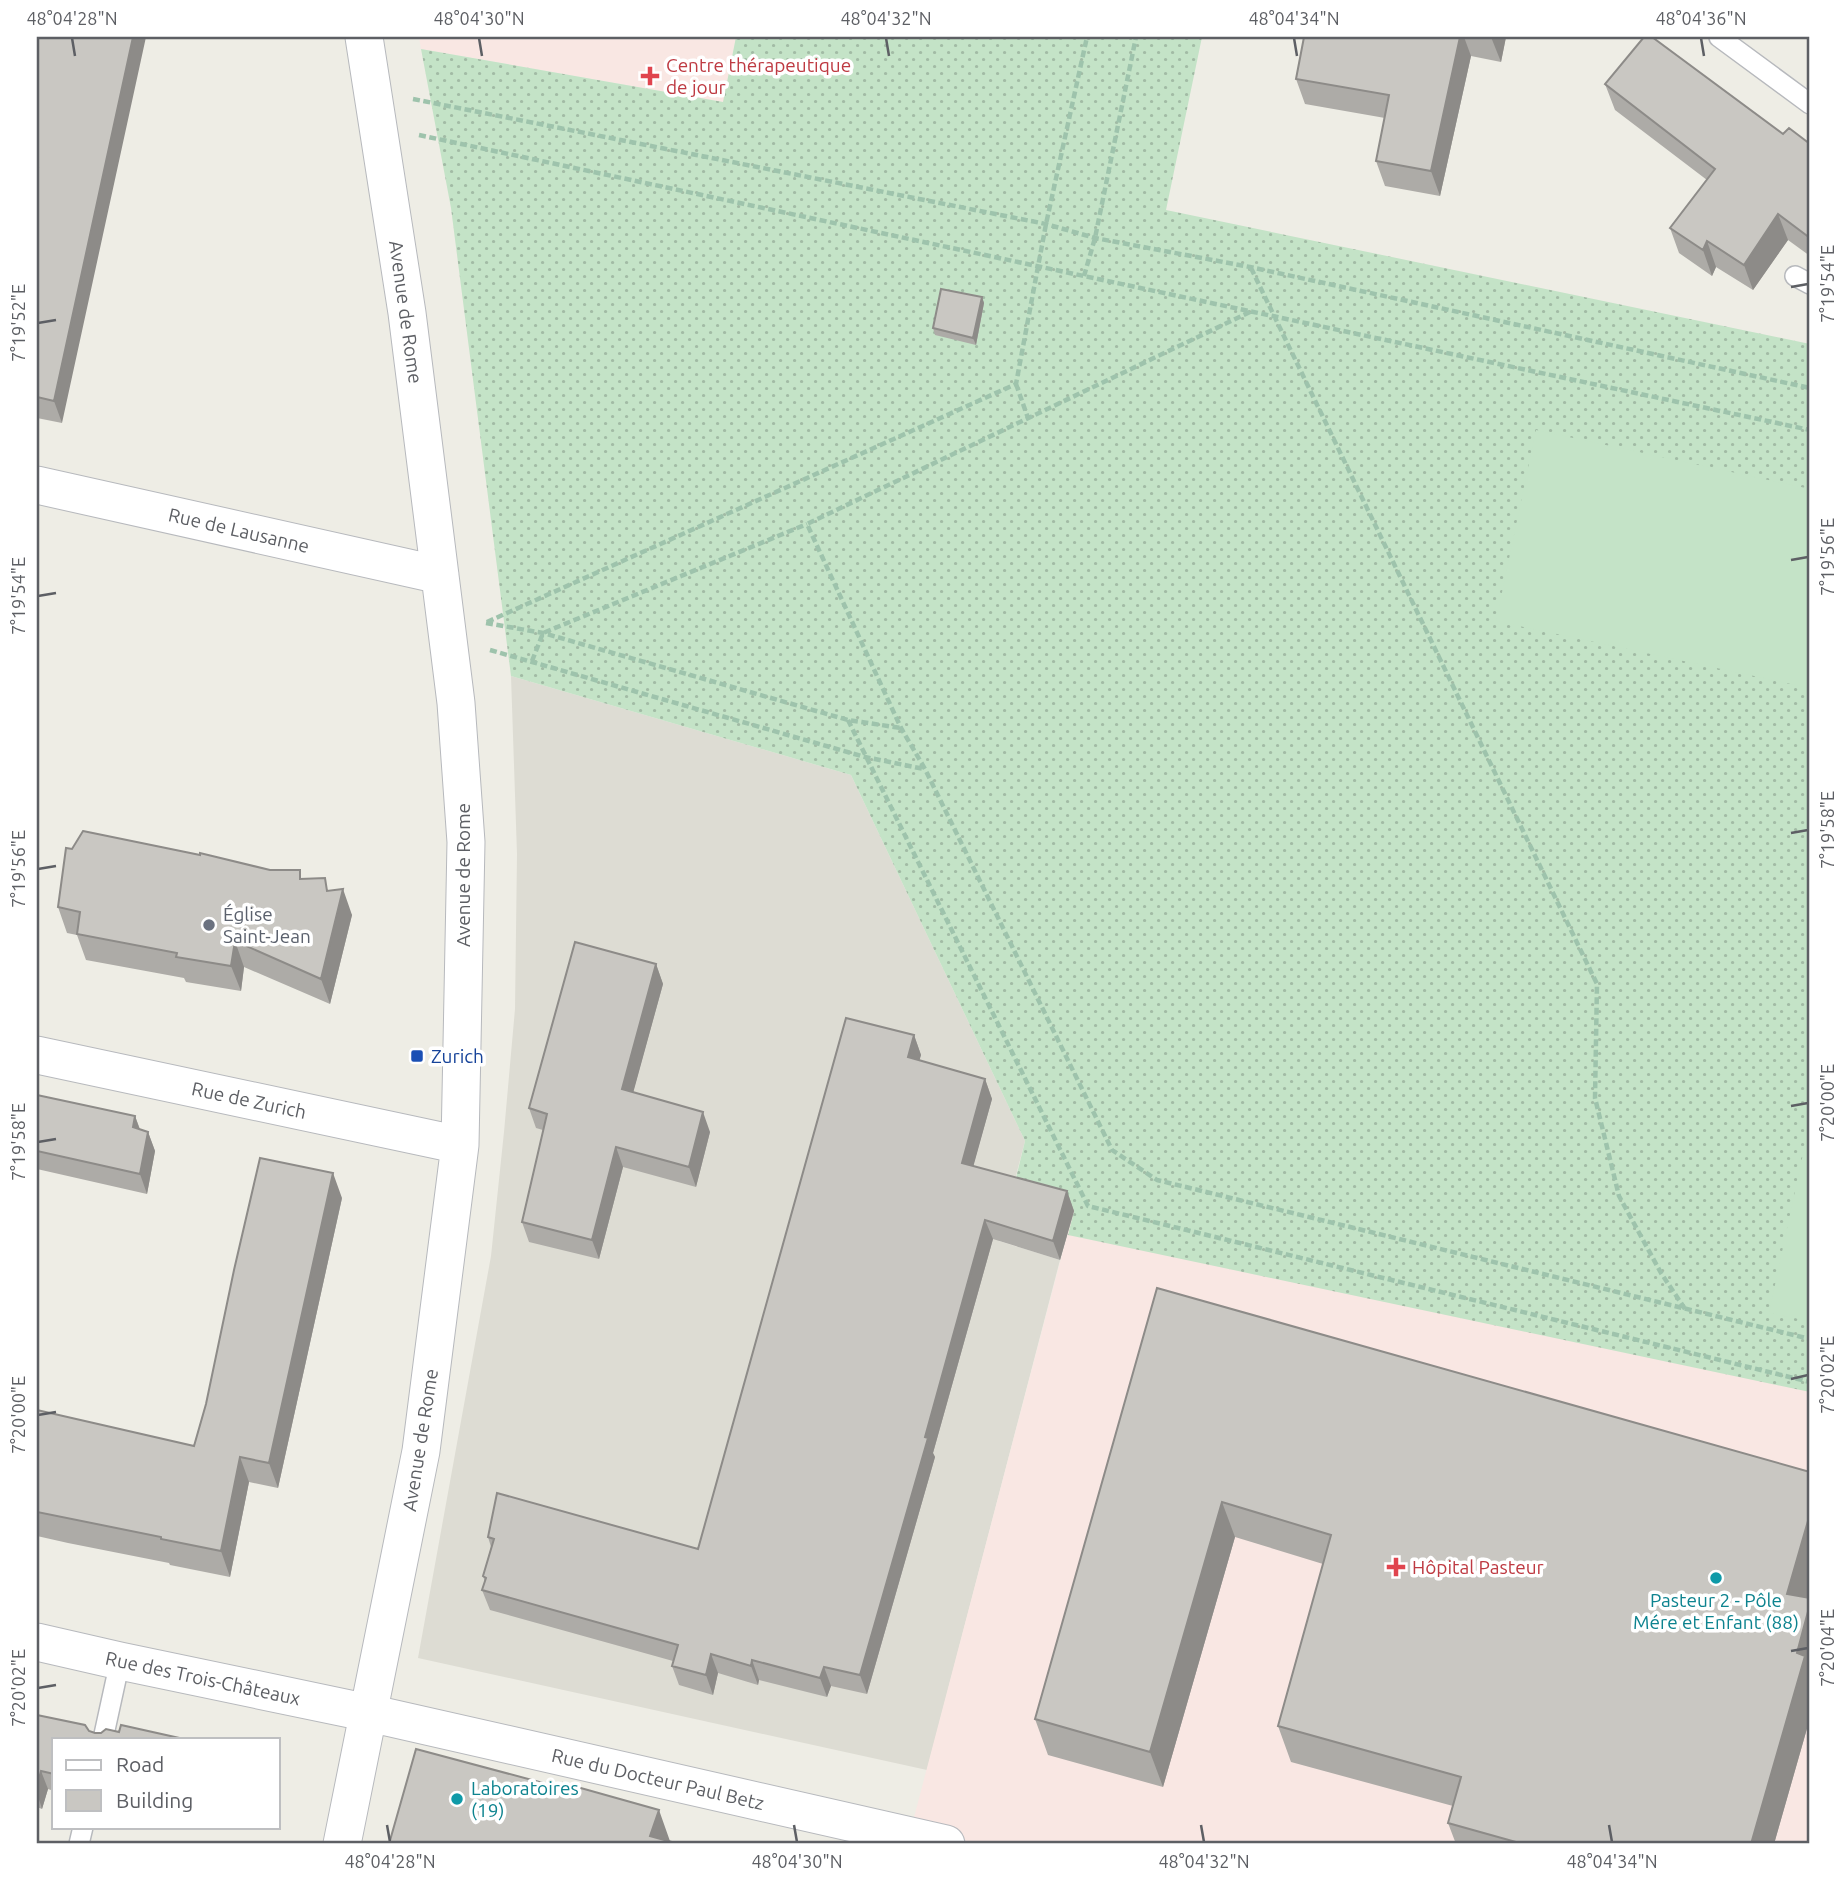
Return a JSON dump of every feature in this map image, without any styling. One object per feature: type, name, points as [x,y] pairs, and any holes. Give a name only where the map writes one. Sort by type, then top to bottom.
[{"type":"street","name":"Avenue de Rome","points":[[342,1844],[421,1451],[460,1145],[466,842],[456,703],[407,313],[364,37]]},
{"type":"street","name":"Rue de Lausanne","points":[[37,485],[440,575]]},
{"type":"street","name":"Rue de Zurich","points":[[37,1055],[460,1145]]},
{"type":"street","name":"Rue des Trois-Châteaux","points":[[37,1642],[369,1713]]},
{"type":"street","name":"Rue du Docteur Paul Betz","points":[[369,1713],[947,1844]]},
{"type":"lane","points":[[1719,37],[1810,104]]},
{"type":"lane","points":[[103,1738],[121,1661]]},
{"type":"path","points":[[1028,418],[1016,384],[1046,224],[1087,37]]},
{"type":"path","points":[[1084,276],[1096,238],[1136,37]]},
{"type":"path","points":[[373,90],[1046,224],[1096,238],[1250,267],[1810,388]]},
{"type":"path","points":[[377,127],[1810,430]]},
{"type":"path","points":[[1250,267],[1597,984],[1595,1098],[1619,1196],[1661,1273],[1685,1309]]},
{"type":"path","points":[[532,661],[543,633],[807,524],[1250,312]]},
{"type":"path","points":[[901,728],[848,720],[543,633],[486,623],[1016,384]]},
{"type":"path","points":[[807,524],[901,728],[925,769],[1112,1150],[1157,1180],[1810,1339]]},
{"type":"path","points":[[448,639],[865,757],[925,769]]},
{"type":"path","points":[[848,720],[1088,1206],[1810,1382]]},
{"type":"shaded area","name":"Centre thérapeutique de jour","points":[[419,37],[736,37],[724,102],[421,49]]},
{"type":"shaded area","points":[[511,676],[851,775],[1025,1141],[999,1241],[1060,1260],[927,1770],[418,1658],[491,1256],[504,1132],[515,1009],[517,854]]},
{"type":"shaded area","name":"Hôpital Pasteur","points":[[1080,1186],[1810,1363],[1810,1844],[907,1844]]},
{"type":"green space","points":[[736,37],[1202,37],[1166,210],[1810,344],[1810,1392],[1068,1235],[1074,1211],[1012,1194],[1025,1141],[851,775],[511,676],[451,208],[421,49],[723,102]]},
{"type":"green space","points":[[1536,430],[1810,489],[1810,688],[1496,621]]},
{"type":"green space","points":[[1810,1121],[1810,1321],[1769,1313]]},
{"type":"building","points":[[37,37],[133,37],[54,401],[37,397]]},
{"type":"building","points":[[1304,37],[1460,37],[1431,171],[1376,161],[1389,95],[1296,79]]},
{"type":"building","points":[[1644,37],[1652,37],[1783,134],[1789,128],[1810,144],[1810,238],[1778,214],[1744,265],[1707,241],[1703,250],[1670,228],[1715,169],[1605,84]]},
{"type":"building","points":[[941,289],[982,297],[973,338],[933,328]]},
{"type":"building","name":"Église Saint-Jean","points":[[83,831],[200,853],[270,870],[300,870],[300,879],[325,878],[327,891],[343,889],[321,979],[235,941],[231,966],[176,957],[177,953],[77,934],[80,912],[58,907],[66,848],[72,849]]},
{"type":"building","points":[[575,942],[656,964],[622,1089],[703,1112],[689,1167],[616,1147],[592,1240],[522,1222],[547,1114],[529,1108]]},
{"type":"building","points":[[846,1018],[914,1035],[908,1057],[985,1079],[962,1163],[1067,1191],[1053,1241],[985,1220],[925,1437],[928,1438],[860,1675],[824,1667],[820,1678],[752,1660],[751,1666],[711,1654],[706,1675],[672,1666],[678,1645],[482,1590],[486,1578],[483,1576],[494,1539],[488,1537],[497,1493],[698,1549]]},
{"type":"building","points":[[37,1095],[135,1116],[133,1127],[148,1132],[140,1174],[37,1151]]},
{"type":"building","points":[[260,1158],[333,1173],[269,1463],[240,1457],[221,1551],[37,1512],[37,1410],[194,1446],[206,1404]]},
{"type":"building","name":"Pasteur 2 - Pôle Mére et Enfant (88)","points":[[1157,1288],[1810,1472],[1810,1514],[1787,1594],[1810,1598],[1797,1653],[1805,1656],[1751,1844],[1523,1844],[1448,1823],[1461,1777],[1278,1726],[1331,1535],[1222,1502],[1150,1752],[1035,1719]]},
{"type":"building","points":[[37,1715],[85,1725],[89,1731],[95,1733],[106,1729],[119,1732],[121,1725],[180,1738],[52,1738],[52,1774],[41,1771],[37,1787]]},
{"type":"building","points":[[416,1749],[562,1788],[563,1783],[659,1810],[650,1836],[679,1844],[389,1844]]},
{"type":"place","name":"Centre thérapeutique de jour","points":[[650,76]]},
{"type":"place","name":"Église Saint-Jean","points":[[209,925]]},
{"type":"place","name":"Zurich","points":[[417,1056]]},
{"type":"place","name":"Hôpital Pasteur","points":[[1396,1567]]},
{"type":"place","name":"Pasteur 2 - Pôle Mére et Enfant (88)","points":[[1716,1578]]},
{"type":"place","name":"Laboratoires (19)","points":[[457,1799]]}]
